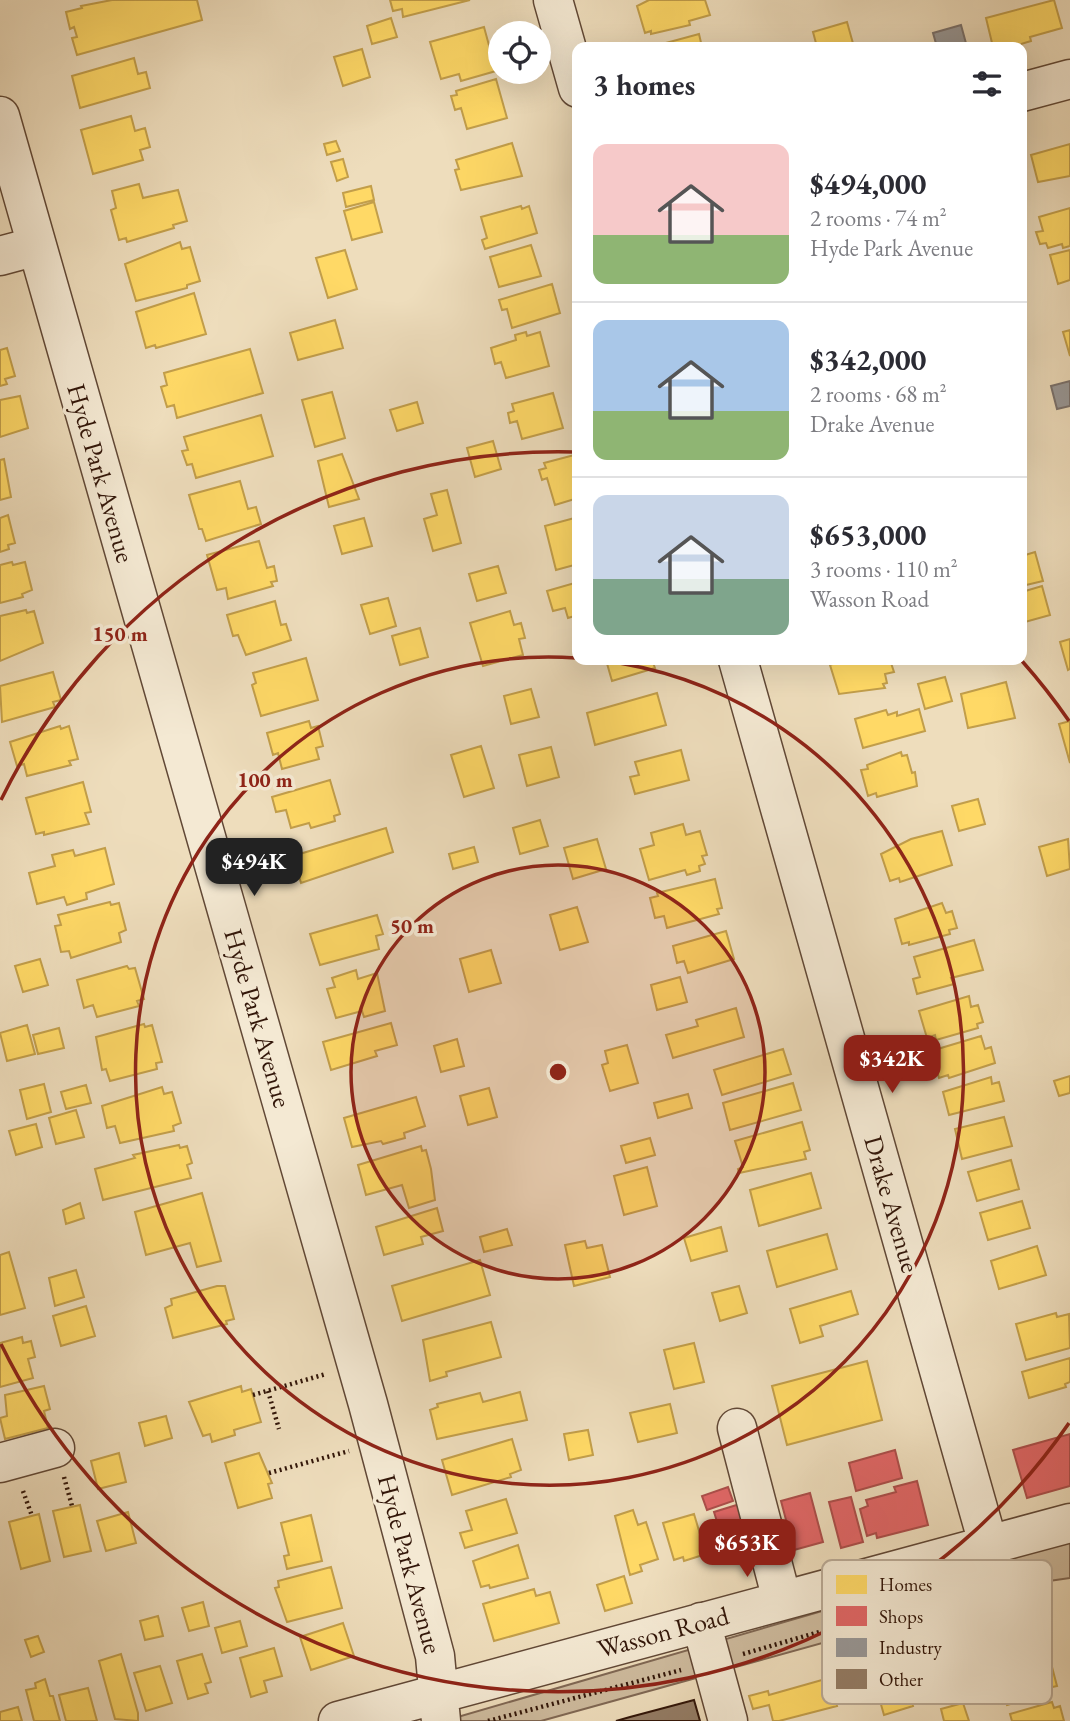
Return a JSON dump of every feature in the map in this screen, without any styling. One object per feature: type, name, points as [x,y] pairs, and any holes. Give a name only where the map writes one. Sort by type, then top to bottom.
[{"type":"street","points":[[553,0],[572,67]]},
{"type":"street","points":[[1027,91],[1070,79]]},
{"type":"street","name":"Hyde Park Avenue","points":[[0,116],[357,1365],[435,1656],[440,1707]]},
{"type":"street","points":[[0,262],[0,256],[37,246]]},
{"type":"street","name":"Drake Avenue","points":[[739,665],[989,1546]]},
{"type":"street","points":[[737,1428],[782,1600]]},
{"type":"street","points":[[0,1463],[59,1460]]},
{"type":"street","name":"Wasson Road","points":[[935,1560],[1070,1523]]},
{"type":"street","name":"Wasson Road","points":[[338,1721],[440,1707],[701,1622],[822,1590]]},
{"type":"street","points":[[701,1622],[728,1721]]},
{"type":"path","points":[[253,1395],[357,1365]]},
{"type":"path","points":[[268,1391],[279,1429]]},
{"type":"path","points":[[269,1473],[350,1451]]},
{"type":"path","points":[[59,1460],[72,1506]]},
{"type":"path","points":[[488,1721],[822,1631]]},
{"type":"shaded area","points":[[1070,1539],[1070,1578],[1052,1581],[1052,1560],[998,1560]]},
{"type":"shaded area","points":[[822,1611],[822,1643],[541,1721],[444,1721]]},
{"type":"building: Homes","points":[[112,0],[197,0],[202,20],[77,55],[72,38],[77,37],[74,27],[70,29],[66,12]]},
{"type":"building: Homes","points":[[390,0],[470,0],[403,17],[402,9],[393,11]]},
{"type":"building: Homes","points":[[649,0],[705,0],[710,15],[689,21],[690,25],[645,33],[637,6]]},
{"type":"building: Homes","points":[[1054,0],[1062,28],[1030,37],[1031,41],[1027,42],[992,42],[986,18]]},
{"type":"building: Homes","points":[[391,18],[397,37],[372,44],[367,26]]},
{"type":"building: Homes","points":[[847,22],[853,42],[816,42],[813,32]]},
{"type":"building: Homes","points":[[484,27],[488,42],[488,73],[461,81],[459,74],[441,79],[430,42]]},
{"type":"building: Homes","points":[[699,34],[701,42],[669,42]]},
{"type":"building: Homes","points":[[362,49],[370,77],[343,86],[334,57]]},
{"type":"building: Homes","points":[[134,58],[138,74],[146,72],[150,88],[80,108],[72,76]]},
{"type":"building: Homes","points":[[488,81],[488,84],[497,84],[507,118],[467,129],[461,108],[455,110],[451,96],[457,95],[456,91]]},
{"type":"building: Homes","points":[[131,116],[135,131],[145,128],[150,147],[140,150],[143,160],[93,174],[81,130]]},
{"type":"building: Homes","points":[[336,141],[340,151],[327,155],[324,144]]},
{"type":"building: Homes","points":[[512,143],[522,176],[461,190],[455,170],[459,169],[456,160]]},
{"type":"building: Homes","points":[[1070,144],[1070,176],[1038,182],[1031,155]]},
{"type":"building: Homes","points":[[343,159],[348,177],[337,181],[331,162]]},
{"type":"building: Homes","points":[[139,184],[143,198],[178,190],[187,221],[173,225],[174,228],[127,242],[126,238],[119,240],[111,210],[116,208],[112,191]]},
{"type":"building: Homes","points":[[371,186],[374,200],[346,207],[343,193]]},
{"type":"building: Homes","points":[[374,202],[382,232],[352,240],[344,211]]},
{"type":"building: Homes","points":[[521,206],[522,209],[529,206],[537,233],[485,249],[482,240],[487,238],[481,217]]},
{"type":"building: Homes","points":[[1070,208],[1070,246],[1063,248],[1062,244],[1048,248],[1046,243],[1040,244],[1036,232],[1043,231],[1039,217]]},
{"type":"building: Homes","points":[[180,242],[182,249],[190,247],[200,281],[187,285],[187,288],[136,301],[125,264]]},
{"type":"building: Homes","points":[[531,245],[541,276],[499,287],[490,257]]},
{"type":"building: Homes","points":[[345,250],[357,289],[328,298],[316,258]]},
{"type":"building: Homes","points":[[1070,250],[1070,280],[1058,284],[1050,255]]},
{"type":"building: Homes","points":[[552,284],[560,313],[512,328],[507,309],[502,310],[499,300]]},
{"type":"building: Homes","points":[[194,293],[206,334],[156,348],[155,345],[146,348],[136,312]]},
{"type":"building: Homes","points":[[335,320],[343,348],[298,360],[290,333]]},
{"type":"building: Homes","points":[[1070,330],[1070,356],[1063,332]]},
{"type":"building: Homes","points":[[526,332],[527,336],[540,332],[549,366],[506,378],[501,362],[495,364],[491,348],[516,340],[515,335]]},
{"type":"building: Homes","points":[[7,348],[15,376],[5,379],[7,384],[0,386],[0,350]]},
{"type":"building: Homes","points":[[250,349],[263,393],[177,418],[174,405],[167,407],[161,387],[167,385],[164,373]]},
{"type":"building: Homes","points":[[332,392],[345,438],[315,447],[302,400]]},
{"type":"building: Homes","points":[[553,393],[563,428],[522,439],[517,421],[510,423],[508,413],[514,411],[512,404]]},
{"type":"building: Homes","points":[[20,396],[28,428],[0,437],[0,400]]},
{"type":"building: Homes","points":[[417,402],[423,423],[397,431],[390,410]]},
{"type":"building: Homes","points":[[261,415],[273,456],[196,478],[192,464],[187,465],[182,451],[188,450],[184,437]]},
{"type":"building: Homes","points":[[493,441],[501,469],[475,477],[467,448]]},
{"type":"building: Homes","points":[[342,454],[359,499],[329,507],[318,461]]},
{"type":"building: Homes","points":[[572,456],[572,500],[555,505],[547,478],[542,480],[539,470],[546,468],[544,463]]},
{"type":"building: Homes","points":[[4,459],[11,497],[0,500],[0,460]]},
{"type":"building: Homes","points":[[240,481],[248,509],[256,507],[261,524],[206,541],[202,529],[199,529],[189,495]]},
{"type":"building: Homes","points":[[447,490],[461,543],[433,551],[424,519],[437,515],[431,494]]},
{"type":"building: Homes","points":[[8,515],[15,543],[0,552],[0,518]]},
{"type":"building: Homes","points":[[364,518],[372,546],[342,554],[334,526]]},
{"type":"building: Homes","points":[[572,519],[572,566],[556,570],[545,526]]},
{"type":"building: Homes","points":[[259,541],[267,568],[274,566],[277,581],[271,582],[273,586],[228,599],[226,588],[217,590],[207,555]]},
{"type":"building: Homes","points":[[1035,552],[1043,581],[1027,585],[1027,554]]},
{"type":"building: Homes","points":[[12,562],[13,565],[25,562],[32,590],[22,594],[23,597],[0,603],[0,565]]},
{"type":"building: Homes","points":[[498,566],[506,593],[477,601],[469,574]]},
{"type":"building: Homes","points":[[572,584],[572,617],[568,618],[565,608],[553,611],[547,591]]},
{"type":"building: Homes","points":[[1042,586],[1050,615],[1027,621],[1027,590]]},
{"type":"building: Homes","points":[[388,598],[396,626],[370,634],[361,605]]},
{"type":"building: Homes","points":[[275,601],[281,625],[286,624],[291,640],[246,655],[238,635],[233,636],[227,615]]},
{"type":"building: Homes","points":[[26,610],[27,613],[34,611],[43,643],[0,661],[0,616]]},
{"type":"building: Homes","points":[[510,611],[514,625],[521,623],[525,638],[519,639],[523,655],[483,666],[470,623]]},
{"type":"building: Homes","points":[[420,628],[428,657],[400,665],[392,636]]},
{"type":"building: Homes","points":[[1070,639],[1070,669],[1068,670],[1060,642]]},
{"type":"building: Homes","points":[[306,658],[318,700],[261,716],[252,685],[256,683],[253,673]]},
{"type":"building: Homes","points":[[607,665],[654,665],[655,668],[612,681]]},
{"type":"building: Homes","points":[[830,665],[892,665],[894,672],[885,674],[885,688],[839,694]]},
{"type":"building: Homes","points":[[53,672],[61,700],[53,702],[55,707],[2,722],[0,686]]},
{"type":"building: Homes","points":[[945,677],[952,701],[925,709],[918,684]]},
{"type":"building: Homes","points":[[1006,682],[1015,718],[968,728],[961,694]]},
{"type":"building: Homes","points":[[531,689],[539,717],[511,724],[504,696]]},
{"type":"building: Homes","points":[[657,693],[666,725],[595,745],[587,713]]},
{"type":"building: Homes","points":[[919,709],[925,731],[863,748],[855,719],[886,710],[888,715],[897,712],[897,716]]},
{"type":"building: Homes","points":[[309,721],[311,728],[318,726],[323,746],[316,748],[319,759],[282,769],[278,753],[273,755],[267,733]]},
{"type":"building: Homes","points":[[1070,721],[1070,763],[1059,724]]},
{"type":"building: Homes","points":[[60,726],[61,729],[69,726],[78,759],[69,761],[71,765],[27,776],[24,764],[17,766],[10,742]]},
{"type":"building: Homes","points":[[481,746],[494,788],[464,797],[451,755]]},
{"type":"building: Homes","points":[[551,747],[559,777],[527,786],[519,755]]},
{"type":"building: Homes","points":[[681,750],[689,780],[635,794],[630,777],[639,775],[635,762]]},
{"type":"building: Homes","points":[[901,752],[902,756],[907,755],[912,773],[915,772],[917,786],[877,797],[876,793],[868,796],[861,770]]},
{"type":"building: Homes","points":[[330,780],[340,814],[334,816],[335,821],[311,828],[309,823],[291,828],[286,810],[276,812],[272,797]]},
{"type":"building: Homes","points":[[83,782],[91,812],[85,813],[89,824],[44,835],[44,832],[36,834],[26,798]]},
{"type":"building: Homes","points":[[978,799],[985,824],[959,831],[952,806]]},
{"type":"building: Homes","points":[[540,820],[548,846],[520,854],[513,828]]},
{"type":"building: Homes","points":[[683,824],[686,835],[700,831],[707,855],[702,856],[705,864],[699,866],[700,871],[687,875],[685,870],[649,880],[640,849],[654,845],[651,833]]},
{"type":"building: Homes","points":[[386,828],[393,852],[301,883],[293,856]]},
{"type":"building: Homes","points":[[942,831],[952,865],[900,882],[899,878],[890,881],[881,854],[911,839]]},
{"type":"building: Homes","points":[[597,839],[606,869],[573,879],[564,848]]},
{"type":"building: Homes","points":[[1068,839],[1070,869],[1047,876],[1039,847]]},
{"type":"building: Homes","points":[[474,847],[478,862],[453,869],[449,854]]},
{"type":"building: Homes","points":[[105,848],[114,884],[86,893],[87,899],[67,905],[64,897],[37,904],[29,873],[55,866],[52,855],[73,850],[75,856]]},
{"type":"building: Homes","points":[[715,879],[722,908],[717,909],[719,914],[667,928],[664,916],[655,918],[650,898],[658,896],[657,893]]},
{"type":"building: Homes","points":[[110,902],[111,905],[119,903],[126,930],[119,933],[121,942],[71,958],[69,951],[61,952],[55,926],[61,925],[58,915]]},
{"type":"building: Homes","points":[[942,903],[946,913],[952,911],[957,928],[949,930],[950,934],[909,945],[909,942],[902,944],[895,919]]},
{"type":"building: Homes","points":[[577,907],[588,942],[560,950],[550,915]]},
{"type":"building: Homes","points":[[377,915],[383,934],[376,936],[379,949],[320,965],[310,934]]},
{"type":"building: Homes","points":[[726,931],[734,959],[688,973],[684,961],[677,963],[673,946]]},
{"type":"building: Homes","points":[[974,940],[983,970],[951,978],[954,984],[917,994],[913,979],[920,977],[914,957]]},
{"type":"building: Homes","points":[[491,950],[501,983],[469,992],[460,959]]},
{"type":"building: Homes","points":[[40,959],[48,985],[23,992],[15,966]]},
{"type":"building: Homes","points":[[127,966],[129,969],[135,968],[144,999],[137,1001],[139,1006],[97,1017],[93,1005],[84,1008],[77,980]]},
{"type":"building: Homes","points":[[356,970],[358,979],[377,973],[385,1011],[364,1017],[362,1011],[336,1018],[327,989],[335,987],[332,978]]},
{"type":"building: Homes","points":[[680,977],[687,1002],[657,1010],[651,985]]},
{"type":"building: Homes","points":[[969,996],[971,1007],[978,1005],[983,1022],[977,1024],[978,1028],[936,1040],[935,1035],[927,1038],[919,1011]]},
{"type":"building: Homes","points":[[736,1008],[744,1037],[673,1058],[666,1035],[698,1026],[696,1020]]},
{"type":"building: Homes","points":[[391,1023],[397,1045],[375,1051],[377,1056],[331,1070],[323,1042]]},
{"type":"building: Homes","points":[[144,1024],[145,1027],[152,1025],[162,1062],[156,1063],[157,1069],[110,1081],[106,1069],[102,1070],[96,1037]]},
{"type":"building: Homes","points":[[27,1025],[35,1054],[7,1061],[0,1033]]},
{"type":"building: Homes","points":[[59,1028],[64,1048],[38,1054],[33,1035]]},
{"type":"building: Homes","points":[[981,1036],[985,1049],[991,1047],[995,1063],[949,1078],[948,1075],[939,1078],[931,1051]]},
{"type":"building: Homes","points":[[457,1039],[464,1066],[441,1072],[434,1046]]},
{"type":"building: Homes","points":[[627,1045],[638,1083],[610,1091],[602,1065],[608,1063],[605,1051]]},
{"type":"building: Homes","points":[[783,1049],[791,1074],[722,1095],[714,1070]]},
{"type":"building: Homes","points":[[1070,1076],[1070,1093],[1059,1096],[1054,1081]]},
{"type":"building: Homes","points":[[991,1077],[992,1084],[999,1082],[1004,1101],[949,1115],[943,1092]]},
{"type":"building: Homes","points":[[793,1083],[801,1110],[730,1130],[723,1103]]},
{"type":"building: Homes","points":[[44,1084],[51,1112],[27,1119],[20,1090]]},
{"type":"building: Homes","points":[[86,1085],[91,1103],[66,1109],[61,1092]]},
{"type":"building: Homes","points":[[162,1087],[164,1094],[172,1092],[181,1123],[173,1126],[174,1131],[120,1143],[115,1126],[107,1128],[102,1106]]},
{"type":"building: Homes","points":[[489,1088],[497,1117],[468,1125],[460,1096]]},
{"type":"building: Homes","points":[[688,1094],[692,1108],[658,1118],[654,1103]]},
{"type":"building: Homes","points":[[416,1097],[425,1126],[404,1133],[405,1138],[383,1144],[381,1141],[352,1147],[344,1118]]},
{"type":"building: Homes","points":[[76,1110],[84,1137],[56,1144],[49,1118]]},
{"type":"building: Homes","points":[[1004,1117],[1012,1146],[962,1159],[955,1129]]},
{"type":"building: Homes","points":[[802,1122],[810,1150],[804,1152],[806,1159],[739,1173],[738,1169],[743,1167],[735,1141]]},
{"type":"building: Homes","points":[[36,1124],[42,1147],[16,1155],[9,1131]]},
{"type":"building: Homes","points":[[650,1138],[655,1155],[626,1163],[621,1146]]},
{"type":"building: Homes","points":[[179,1145],[180,1148],[187,1146],[192,1163],[187,1165],[191,1178],[103,1200],[95,1169],[135,1158],[133,1155]]},
{"type":"building: Homes","points":[[421,1146],[422,1151],[426,1150],[431,1169],[435,1200],[409,1208],[402,1185],[366,1195],[358,1165]]},
{"type":"building: Homes","points":[[1011,1160],[1019,1189],[977,1201],[968,1172]]},
{"type":"building: Homes","points":[[647,1167],[657,1206],[624,1215],[614,1176]]},
{"type":"building: Homes","points":[[811,1173],[821,1208],[759,1226],[750,1190]]},
{"type":"building: Homes","points":[[202,1193],[221,1261],[197,1267],[190,1243],[146,1255],[135,1212]]},
{"type":"building: Homes","points":[[1022,1201],[1030,1228],[988,1240],[980,1213]]},
{"type":"building: Homes","points":[[80,1203],[84,1218],[66,1224],[63,1210]]},
{"type":"building: Homes","points":[[437,1208],[443,1231],[421,1237],[423,1244],[384,1255],[376,1227]]},
{"type":"building: Homes","points":[[721,1227],[727,1251],[691,1261],[684,1238]]},
{"type":"building: Homes","points":[[507,1229],[512,1245],[484,1252],[480,1237]]},
{"type":"building: Homes","points":[[827,1234],[837,1269],[777,1287],[767,1251]]},
{"type":"building: Homes","points":[[585,1241],[587,1248],[602,1245],[610,1277],[574,1286],[565,1245]]},
{"type":"building: Homes","points":[[1037,1246],[1046,1275],[999,1289],[991,1261]]},
{"type":"building: Homes","points":[[9,1252],[25,1308],[0,1315],[0,1255]]},
{"type":"building: Homes","points":[[480,1260],[490,1295],[402,1321],[392,1286]]},
{"type":"building: Homes","points":[[76,1270],[84,1297],[55,1306],[49,1278]]},
{"type":"building: Homes","points":[[225,1286],[234,1319],[226,1321],[227,1324],[173,1338],[165,1308],[172,1305],[171,1299]]},
{"type":"building: Homes","points":[[739,1286],[747,1313],[720,1321],[712,1293]]},
{"type":"building: Homes","points":[[851,1291],[858,1314],[820,1326],[823,1336],[800,1343],[790,1309]]},
{"type":"building: Homes","points":[[86,1306],[95,1336],[61,1346],[53,1316]]},
{"type":"building: Homes","points":[[1056,1313],[1057,1317],[1069,1314],[1070,1348],[1026,1360],[1016,1324]]},
{"type":"building: Homes","points":[[491,1322],[501,1357],[446,1372],[447,1376],[430,1381],[423,1340]]},
{"type":"building: Homes","points":[[22,1337],[23,1343],[31,1341],[35,1357],[28,1359],[33,1378],[0,1387],[0,1343]]},
{"type":"building: Homes","points":[[694,1343],[704,1382],[674,1389],[664,1350]]},
{"type":"building: Homes","points":[[1070,1358],[1070,1382],[1065,1384],[1066,1387],[1029,1398],[1022,1372]]},
{"type":"building: Homes","points":[[867,1361],[882,1420],[787,1445],[772,1386]]},
{"type":"building: Homes","points":[[44,1386],[50,1409],[44,1411],[48,1428],[5,1439],[0,1418],[7,1416],[5,1395]]},
{"type":"building: Homes","points":[[241,1386],[242,1392],[251,1389],[261,1422],[234,1430],[235,1435],[212,1442],[210,1434],[203,1436],[189,1402]]},
{"type":"building: Homes","points":[[520,1392],[527,1420],[437,1439],[430,1410],[438,1407],[437,1404],[480,1393],[483,1402]]},
{"type":"building: Homes","points":[[670,1404],[677,1433],[638,1442],[630,1413]]},
{"type":"building: Homes","points":[[166,1416],[172,1438],[145,1446],[139,1423]]},
{"type":"building: Homes","points":[[588,1430],[593,1455],[569,1460],[564,1434]]},
{"type":"building: Homes","points":[[512,1439],[521,1470],[510,1474],[511,1477],[452,1495],[442,1460]]},
{"type":"building: Homes","points":[[119,1453],[126,1482],[98,1489],[91,1461]]},
{"type":"building: Homes","points":[[259,1453],[272,1483],[268,1484],[272,1498],[238,1508],[225,1463]]},
{"type":"building: Homes","points":[[506,1499],[517,1533],[465,1548],[460,1533],[472,1530],[466,1511]]},
{"type":"building: Homes","points":[[80,1505],[91,1551],[64,1557],[53,1511]]},
{"type":"building: Homes","points":[[633,1510],[638,1525],[646,1522],[658,1559],[640,1565],[642,1571],[630,1575],[615,1516]]},
{"type":"building: Homes","points":[[128,1512],[136,1543],[106,1551],[97,1521]]},
{"type":"building: Homes","points":[[39,1514],[50,1561],[21,1569],[9,1522]]},
{"type":"building: Homes","points":[[694,1514],[706,1554],[684,1561],[683,1557],[674,1560],[663,1523]]},
{"type":"building: Homes","points":[[311,1515],[322,1561],[287,1569],[284,1556],[289,1555],[281,1523]]},
{"type":"building: Homes","points":[[518,1545],[528,1578],[490,1588],[489,1585],[481,1587],[473,1561]]},
{"type":"building: Homes","points":[[331,1567],[342,1608],[287,1622],[275,1588],[279,1587],[278,1581]]},
{"type":"building: Homes","points":[[624,1576],[632,1603],[605,1611],[597,1585]]},
{"type":"building: Homes","points":[[534,1589],[536,1596],[550,1592],[559,1623],[494,1641],[483,1604]]},
{"type":"building: Homes","points":[[203,1602],[209,1626],[189,1631],[182,1608]]},
{"type":"building: Homes","points":[[158,1616],[163,1636],[145,1640],[140,1621]]},
{"type":"building: Homes","points":[[240,1621],[247,1646],[222,1653],[215,1628]]},
{"type":"building: Homes","points":[[343,1623],[354,1656],[311,1670],[300,1637]]},
{"type":"building: Homes","points":[[38,1636],[44,1652],[31,1657],[25,1640]]},
{"type":"building: Homes","points":[[274,1648],[282,1676],[264,1681],[267,1692],[251,1697],[240,1658]]},
{"type":"building: Homes","points":[[121,1654],[138,1721],[115,1719],[99,1661]]},
{"type":"building: Homes","points":[[202,1654],[211,1682],[205,1684],[208,1693],[188,1699],[177,1661]]},
{"type":"building: Homes","points":[[160,1666],[172,1703],[146,1711],[134,1673]]},
{"type":"building: Homes","points":[[1052,1667],[1057,1686],[1052,1687]]},
{"type":"building: Homes","points":[[45,1679],[60,1721],[34,1721],[26,1690],[36,1688],[35,1683]]},
{"type":"building: Homes","points":[[822,1680],[822,1704],[837,1706],[773,1721],[769,1705],[753,1709],[749,1696],[768,1691],[769,1695]]},
{"type":"building: Homes","points":[[88,1688],[97,1721],[66,1721],[59,1695]]},
{"type":"building: Homes","points":[[1052,1702],[1054,1708],[1060,1706],[1064,1721],[1012,1721],[1010,1714]]},
{"type":"building: Homes","points":[[881,1704],[912,1704],[913,1706],[884,1715]]},
{"type":"building: Homes","points":[[963,1704],[969,1721],[944,1721],[941,1709]]},
{"type":"building: Homes","points":[[18,1707],[22,1721],[0,1721],[0,1712]]},
{"type":"building: Shops","points":[[1070,1434],[1070,1486],[1027,1498],[1013,1450]]},
{"type":"building: Shops","points":[[895,1450],[902,1478],[856,1491],[849,1463]]},
{"type":"building: Shops","points":[[917,1481],[928,1525],[877,1538],[876,1533],[867,1536],[860,1509],[868,1506],[866,1500],[896,1492],[894,1487]]},
{"type":"building: Shops","points":[[728,1487],[733,1501],[707,1510],[702,1496]]},
{"type":"building: Shops","points":[[810,1493],[823,1542],[794,1550],[781,1501]]},
{"type":"building: Shops","points":[[851,1497],[863,1542],[841,1548],[829,1502]]},
{"type":"building: Shops","points":[[743,1503],[757,1548],[728,1557],[714,1512]]},
{"type":"building: Industry","points":[[961,25],[966,42],[936,42],[933,33]]},
{"type":"building: Industry","points":[[1070,381],[1070,406],[1057,409],[1051,386]]},
{"type":"building: Other","points":[[694,1700],[700,1721],[616,1721],[630,1717]]}]
